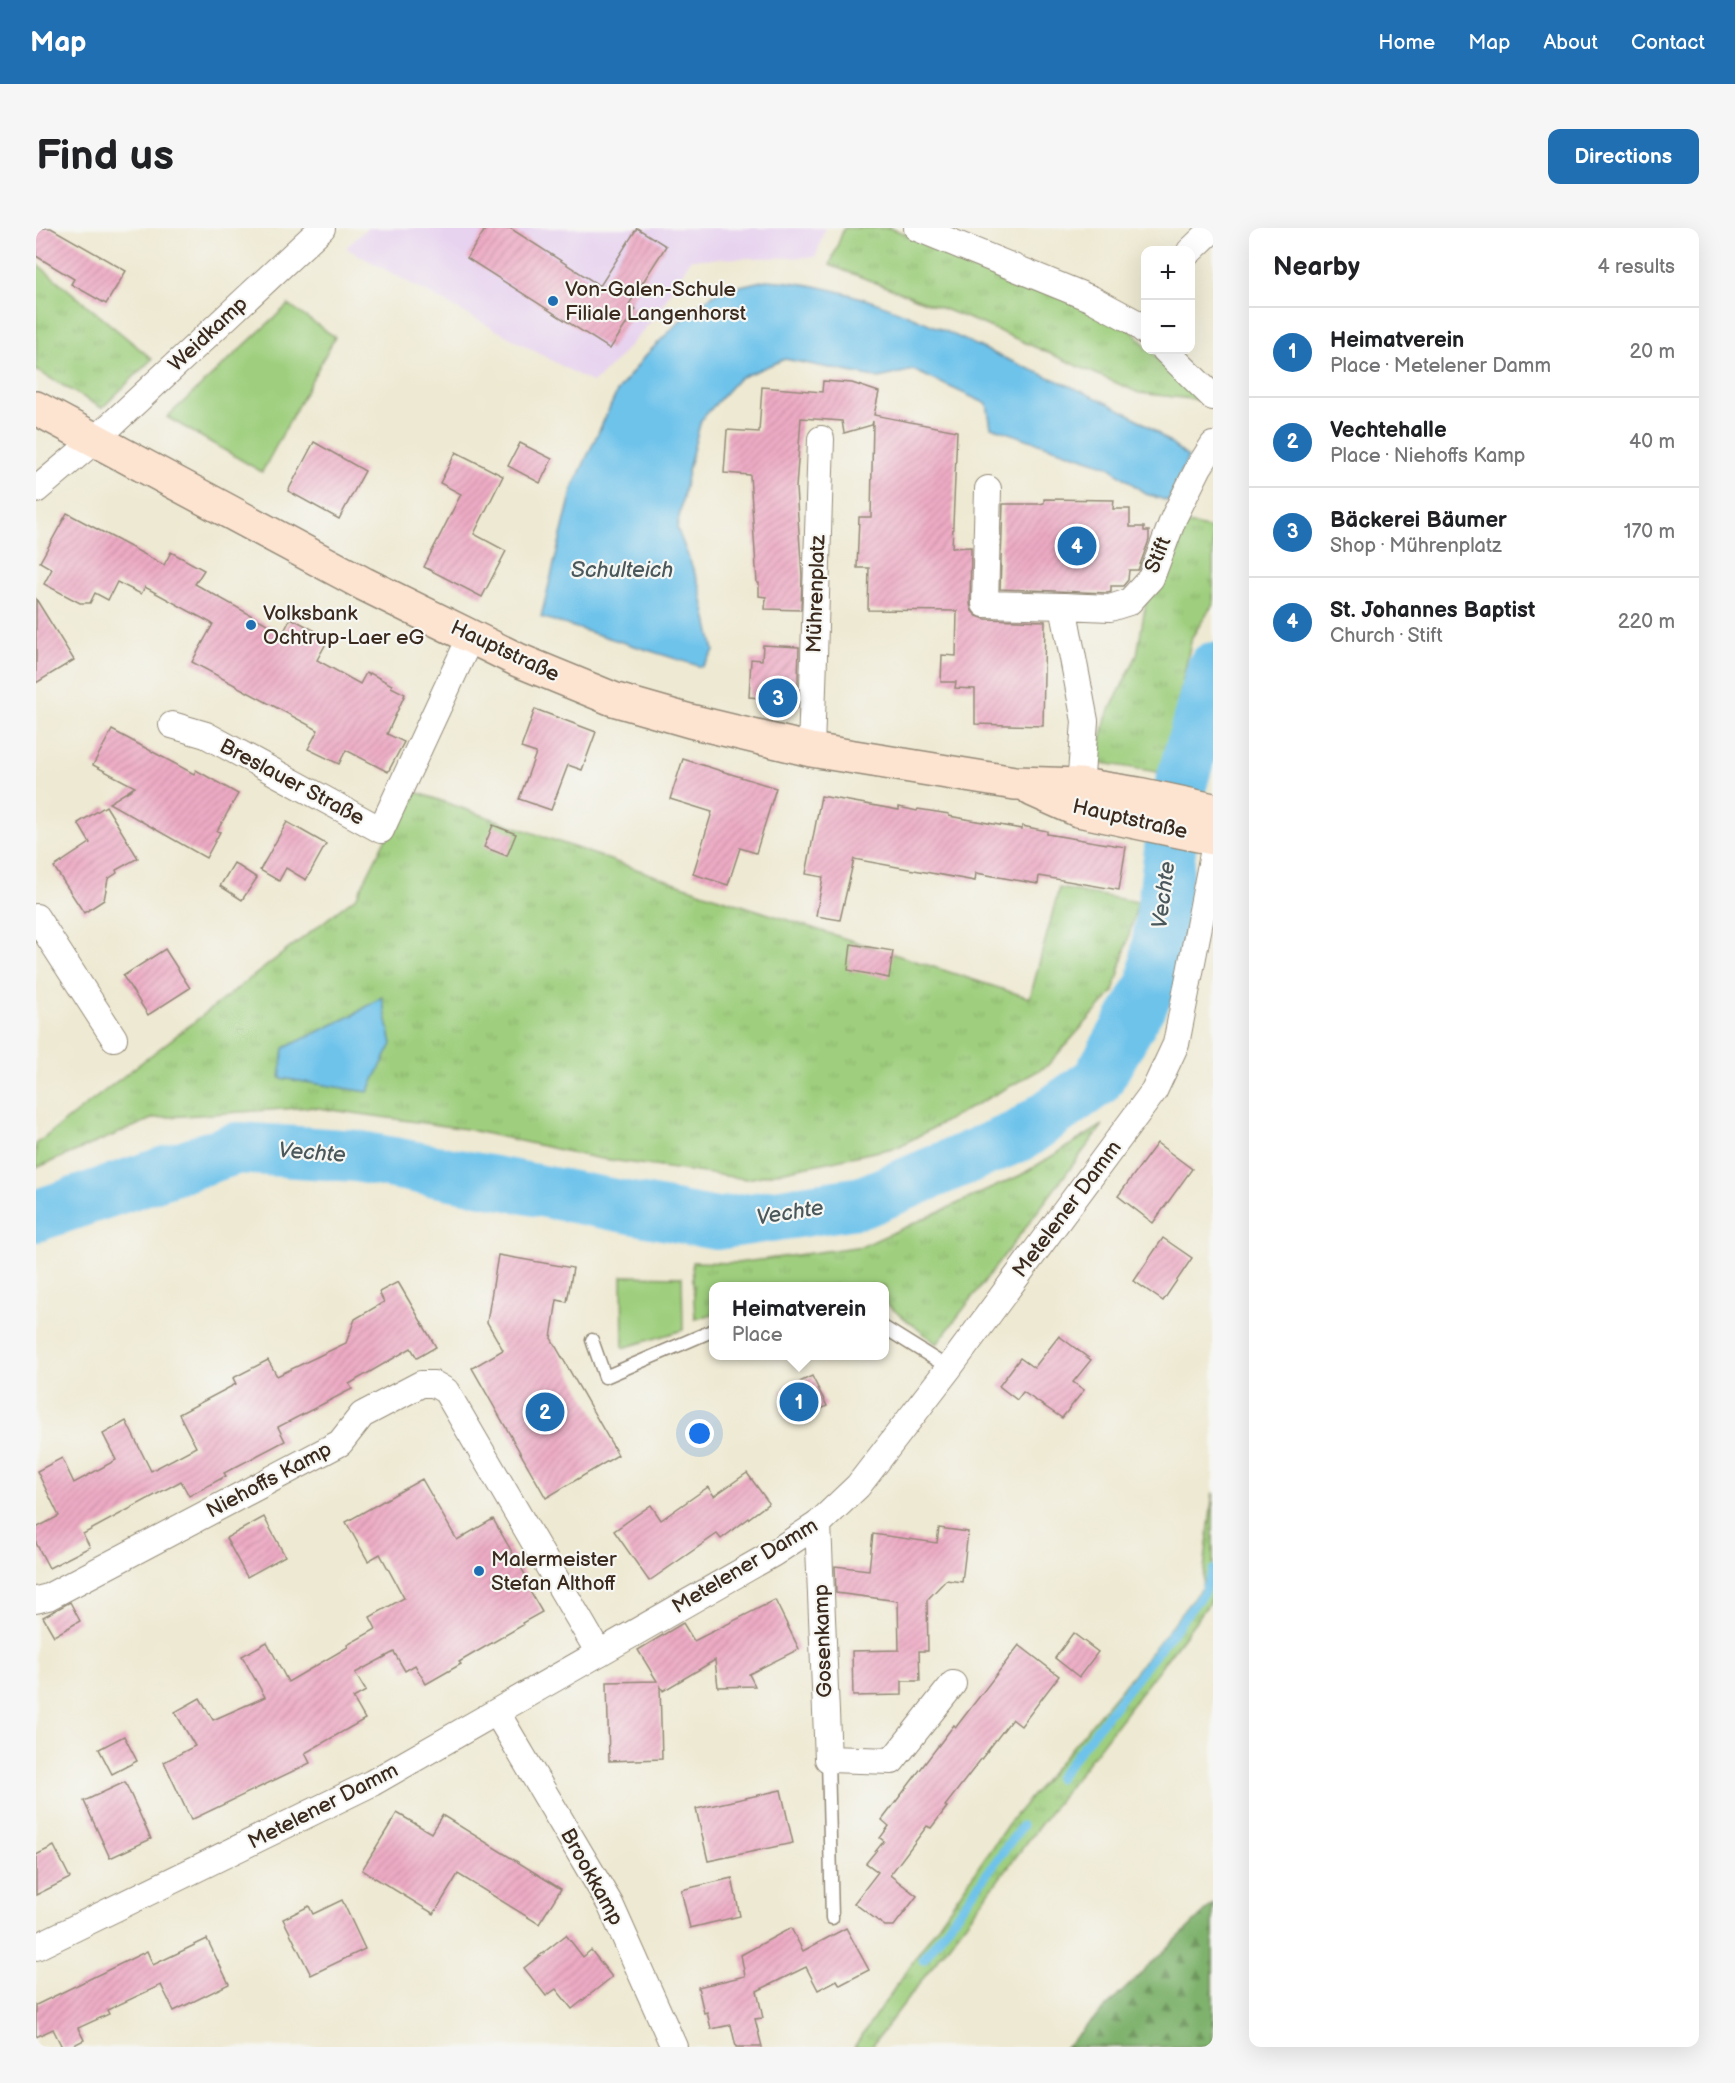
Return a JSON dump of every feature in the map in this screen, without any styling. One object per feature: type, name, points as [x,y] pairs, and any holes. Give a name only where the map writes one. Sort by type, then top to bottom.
[{"type":"main road","name":"Hauptstraße","points":[[36,408],[364,584],[518,660],[613,699],[690,721],[811,750],[1015,783],[1136,808],[1205,828]]},
{"type":"street","name":"Weidkamp","points":[[36,490],[95,440],[322,228]]},
{"type":"street","points":[[917,228],[1141,320]]},
{"type":"street","points":[[1195,247],[1213,229]]},
{"type":"street","points":[[1169,354],[1213,397]]},
{"type":"street","name":"Mührenplatz","points":[[811,750],[821,439]]},
{"type":"street","name":"Stift","points":[[988,489],[985,603],[1110,608],[1130,602],[1151,578],[1174,517],[1199,467],[1213,445]]},
{"type":"street","points":[[1063,606],[1085,721],[1079,798]]},
{"type":"street","name":"Breslauer Straße","points":[[172,725],[206,735],[381,830],[471,636]]},
{"type":"street","name":"Metelener Damm","points":[[36,1947],[372,1783],[497,1713],[774,1553],[818,1524],[858,1486],[949,1368],[1154,1091],[1176,1044],[1205,828]]},
{"type":"street","points":[[39,928],[114,1038]]},
{"type":"street","name":"Niehoffs Kamp","points":[[36,1600],[48,1597],[340,1443],[362,1415],[421,1384],[434,1384],[446,1391],[599,1653]]},
{"type":"street","name":"Gosenkamp","points":[[818,1524],[828,1759]]},
{"type":"street","points":[[828,1759],[892,1761],[953,1684]]},
{"type":"street","name":"Brookkamp","points":[[497,1713],[610,1904],[674,2047]]},
{"type":"lane","points":[[889,1330],[949,1368]]},
{"type":"lane","points":[[592,1340],[605,1377],[709,1332]]},
{"type":"lane","name":"Gosenkamp","points":[[828,1759],[832,1918]]},
{"type":"shaded area","name":"Von-Galen-Schule Filiale Langenhorst","points":[[367,228],[825,228],[816,257],[691,259],[654,318],[593,383],[346,248]]},
{"type":"green space","points":[[844,228],[890,228],[1006,272],[1129,328],[1141,341],[1141,354],[1153,354],[1200,400],[1139,393],[985,325],[830,265]]},
{"type":"green space","points":[[36,263],[152,359],[102,408],[36,370]]},
{"type":"green space","points":[[288,305],[335,337],[262,472],[167,417]]},
{"type":"green space","points":[[1182,523],[1213,529],[1213,604],[1192,637],[1163,773],[1096,762],[1106,718],[1137,655],[1147,596]]},
{"type":"green space","points":[[410,790],[716,897],[1030,998],[1059,888],[1138,902],[1114,991],[1047,1066],[898,1147],[747,1179],[596,1158],[466,1129],[311,1107],[154,1118],[36,1168],[36,1144],[357,896]]},
{"type":"green space","points":[[1103,1125],[937,1344],[889,1306],[889,1282],[709,1282],[709,1316],[695,1319],[692,1262],[737,1263],[863,1246],[1021,1175]]},
{"type":"green space","points":[[622,1276],[682,1277],[683,1330],[623,1348]]},
{"type":"green space","points":[[1213,1492],[1213,1597],[1210,1602],[871,2047],[854,2047],[1008,1824],[1145,1660],[1202,1587]]},
{"type":"green space","points":[[1213,1904],[1213,2047],[1065,2047]]},
{"type":"water","name":"Schulteich","points":[[766,280],[827,288],[884,306],[1080,390],[1137,418],[1188,457],[1168,501],[1146,494],[1108,466],[991,427],[987,404],[913,370],[879,378],[785,359],[739,378],[701,420],[677,528],[700,587],[714,651],[702,667],[541,617],[573,487],[617,392],[644,357],[690,311],[719,291]]},
{"type":"water","points":[[382,997],[392,1044],[368,1092],[280,1078],[284,1048],[353,1015]]},
{"type":"building","points":[[36,228],[51,228],[126,271],[106,304],[71,284],[74,279],[36,256]]},
{"type":"building","points":[[486,228],[510,228],[600,286],[637,228],[666,246],[629,304],[636,309],[610,349],[467,258]]},
{"type":"building","points":[[823,381],[852,383],[879,392],[874,415],[957,431],[952,548],[971,547],[970,604],[977,616],[985,619],[1045,621],[1043,726],[975,724],[975,689],[955,688],[956,682],[941,682],[942,655],[956,656],[957,611],[868,610],[869,568],[857,568],[859,517],[871,517],[873,421],[872,425],[844,433],[842,421],[801,418],[796,488],[802,576],[801,610],[765,609],[766,597],[759,596],[759,583],[757,583],[750,475],[724,473],[727,430],[759,432],[762,387],[822,392]]},
{"type":"building","points":[[314,442],[365,471],[339,519],[288,491]]},
{"type":"building","points":[[520,443],[552,459],[540,483],[508,466]]},
{"type":"building","points":[[456,452],[503,476],[474,534],[506,551],[482,597],[424,567],[461,494],[440,483]]},
{"type":"building","points":[[1044,499],[1114,500],[1113,509],[1130,509],[1130,527],[1144,527],[1144,531],[1149,531],[1149,540],[1138,570],[1129,570],[1128,580],[1123,586],[1111,586],[1111,592],[1108,593],[1000,589],[1003,504],[1040,504],[1044,503]]},
{"type":"building","points":[[67,513],[164,565],[171,552],[204,570],[195,584],[283,633],[291,618],[329,638],[317,660],[360,684],[366,673],[369,675],[370,673],[405,694],[387,734],[404,742],[388,772],[346,750],[339,764],[308,749],[318,730],[192,662],[213,624],[145,587],[141,594],[117,582],[108,600],[95,593],[90,603],[80,603],[44,584],[52,569],[40,562]]},
{"type":"building","points":[[36,599],[74,660],[36,683]]},
{"type":"building","points":[[763,645],[799,647],[797,708],[759,703],[760,698],[749,697],[751,659],[762,660]]},
{"type":"building","points":[[535,709],[596,732],[582,770],[568,765],[551,810],[519,799],[536,753],[521,748]]},
{"type":"building","points":[[112,730],[194,774],[196,770],[238,794],[217,831],[220,832],[206,858],[109,803],[135,787],[93,765]]},
{"type":"building","points":[[683,759],[776,788],[756,853],[740,848],[728,885],[693,874],[712,812],[670,799]]},
{"type":"building","points":[[821,796],[899,810],[899,807],[949,814],[949,816],[1022,829],[1022,826],[1047,831],[1047,834],[1126,847],[1119,890],[1039,876],[1038,884],[976,873],[975,881],[854,859],[840,920],[816,916],[823,877],[806,874]]},
{"type":"building","points":[[106,806],[138,858],[116,870],[117,873],[108,879],[104,900],[84,913],[54,867],[90,843],[78,823]]},
{"type":"building","points":[[287,822],[326,844],[306,880],[286,868],[279,881],[260,870]]},
{"type":"building","points":[[493,825],[516,834],[507,856],[484,847]]},
{"type":"building","points":[[234,863],[257,878],[242,900],[220,886]]},
{"type":"building","points":[[851,944],[893,951],[889,978],[848,970]]},
{"type":"building","points":[[165,949],[190,988],[148,1015],[123,976]]},
{"type":"building","points":[[1157,1143],[1192,1169],[1153,1223],[1118,1196]]},
{"type":"building","points":[[1163,1238],[1192,1258],[1163,1301],[1134,1281]]},
{"type":"building","points":[[498,1255],[573,1268],[567,1302],[557,1300],[551,1338],[618,1455],[546,1498],[472,1368],[503,1350],[487,1322]]},
{"type":"building","points":[[398,1282],[436,1347],[417,1358],[411,1348],[349,1384],[352,1389],[278,1427],[285,1441],[224,1473],[226,1476],[189,1496],[181,1481],[83,1534],[90,1547],[49,1568],[36,1543],[36,1528],[59,1516],[37,1471],[62,1458],[74,1483],[116,1460],[103,1434],[126,1421],[151,1471],[196,1447],[179,1414],[236,1384],[233,1378],[268,1360],[277,1376],[346,1343],[355,1319],[384,1302],[379,1292]]},
{"type":"building","points":[[1059,1336],[1091,1360],[1073,1382],[1084,1390],[1062,1418],[1023,1392],[1017,1400],[999,1386],[1020,1358],[1034,1368]]},
{"type":"building","points":[[812,1376],[827,1406],[796,1422],[781,1391]]},
{"type":"building","points":[[747,1473],[769,1503],[721,1539],[717,1534],[649,1581],[614,1531],[651,1505],[661,1520],[708,1487],[714,1496]]},
{"type":"building","points":[[422,1479],[457,1540],[493,1519],[531,1585],[528,1588],[542,1612],[426,1684],[415,1665],[405,1671],[394,1652],[355,1673],[366,1691],[353,1698],[365,1719],[305,1753],[310,1763],[191,1820],[164,1762],[195,1746],[175,1712],[200,1698],[213,1720],[265,1697],[242,1656],[267,1642],[288,1682],[376,1629],[370,1617],[404,1598],[380,1554],[368,1561],[346,1522]]},
{"type":"building","points":[[264,1517],[285,1556],[247,1577],[226,1538]]},
{"type":"building","points":[[939,1528],[968,1532],[962,1582],[946,1580],[927,1600],[928,1651],[919,1651],[920,1681],[902,1681],[902,1695],[853,1696],[852,1651],[899,1650],[898,1601],[836,1593],[835,1566],[869,1570],[873,1534],[937,1543]]},
{"type":"building","points":[[775,1600],[799,1649],[749,1674],[755,1686],[718,1687],[715,1660],[663,1691],[660,1685],[662,1759],[609,1761],[607,1682],[657,1681],[638,1650],[683,1623],[694,1641]]},
{"type":"building","points":[[70,1602],[80,1621],[54,1636],[43,1617]]},
{"type":"building","points":[[1073,1633],[1098,1652],[1079,1677],[1055,1658]]},
{"type":"building","points":[[1019,1645],[1059,1676],[1021,1726],[1012,1719],[945,1806],[947,1807],[931,1828],[927,1826],[890,1875],[917,1896],[894,1926],[885,1926],[854,1903],[878,1872],[866,1863],[884,1841],[880,1838],[889,1826],[882,1820],[954,1725],[956,1727]]},
{"type":"building","points":[[124,1736],[137,1761],[112,1774],[99,1749]]},
{"type":"building","points":[[125,1782],[151,1839],[110,1858],[84,1801]]},
{"type":"building","points":[[781,1790],[793,1843],[708,1861],[696,1809]]},
{"type":"building","points":[[397,1813],[431,1833],[442,1815],[561,1889],[539,1924],[458,1874],[434,1914],[362,1870]]},
{"type":"building","points":[[54,1846],[70,1878],[36,1895],[36,1855]]},
{"type":"building","points":[[732,1878],[740,1916],[690,1928],[681,1890]]},
{"type":"building","points":[[342,1900],[365,1949],[311,1975],[283,1919],[309,1906],[313,1914]]},
{"type":"building","points":[[791,1928],[803,1951],[846,1928],[869,1970],[840,1985],[837,1980],[818,1990],[806,1967],[757,1991],[763,2018],[755,2019],[762,2047],[736,2047],[731,2025],[711,2029],[707,2012],[704,2013],[698,1987],[745,1976],[741,1955]]},
{"type":"building","points":[[566,1935],[583,1957],[591,1950],[612,1977],[572,2009],[556,1989],[546,1996],[524,1968]]},
{"type":"building","points":[[207,1939],[229,1984],[174,2011],[161,1985],[107,2010],[109,2014],[78,2028],[84,2040],[70,2047],[62,2047],[53,2029],[36,2037],[36,2005],[147,1951],[153,1965]]},
{"type":"waterway","name":"Vechte","points":[[36,1216],[237,1148],[356,1156],[716,1224],[863,1202],[1021,1135],[1097,1081],[1153,983],[1176,803],[1213,668]]},
{"type":"waterway","points":[[1058,1778],[1204,1592],[1213,1570]]},
{"type":"waterway","points":[[923,1960],[1022,1826]]},
{"type":"place","name":"Von-Galen-Schule Filiale Langenhorst","points":[[553,301]]},
{"type":"place","name":"St. Johannes Baptist","points":[[1077,546]]},
{"type":"place","name":"Volksbank Ochtrup-Laer eG","points":[[251,625]]},
{"type":"place","name":"Bäckerei Bäumer","points":[[778,698]]},
{"type":"place","name":"Heimatverein","points":[[799,1402]]},
{"type":"place","name":"Vechtehalle","points":[[545,1412]]},
{"type":"place","name":"Malermeister Stefan Althoff","points":[[479,1571]]}]
